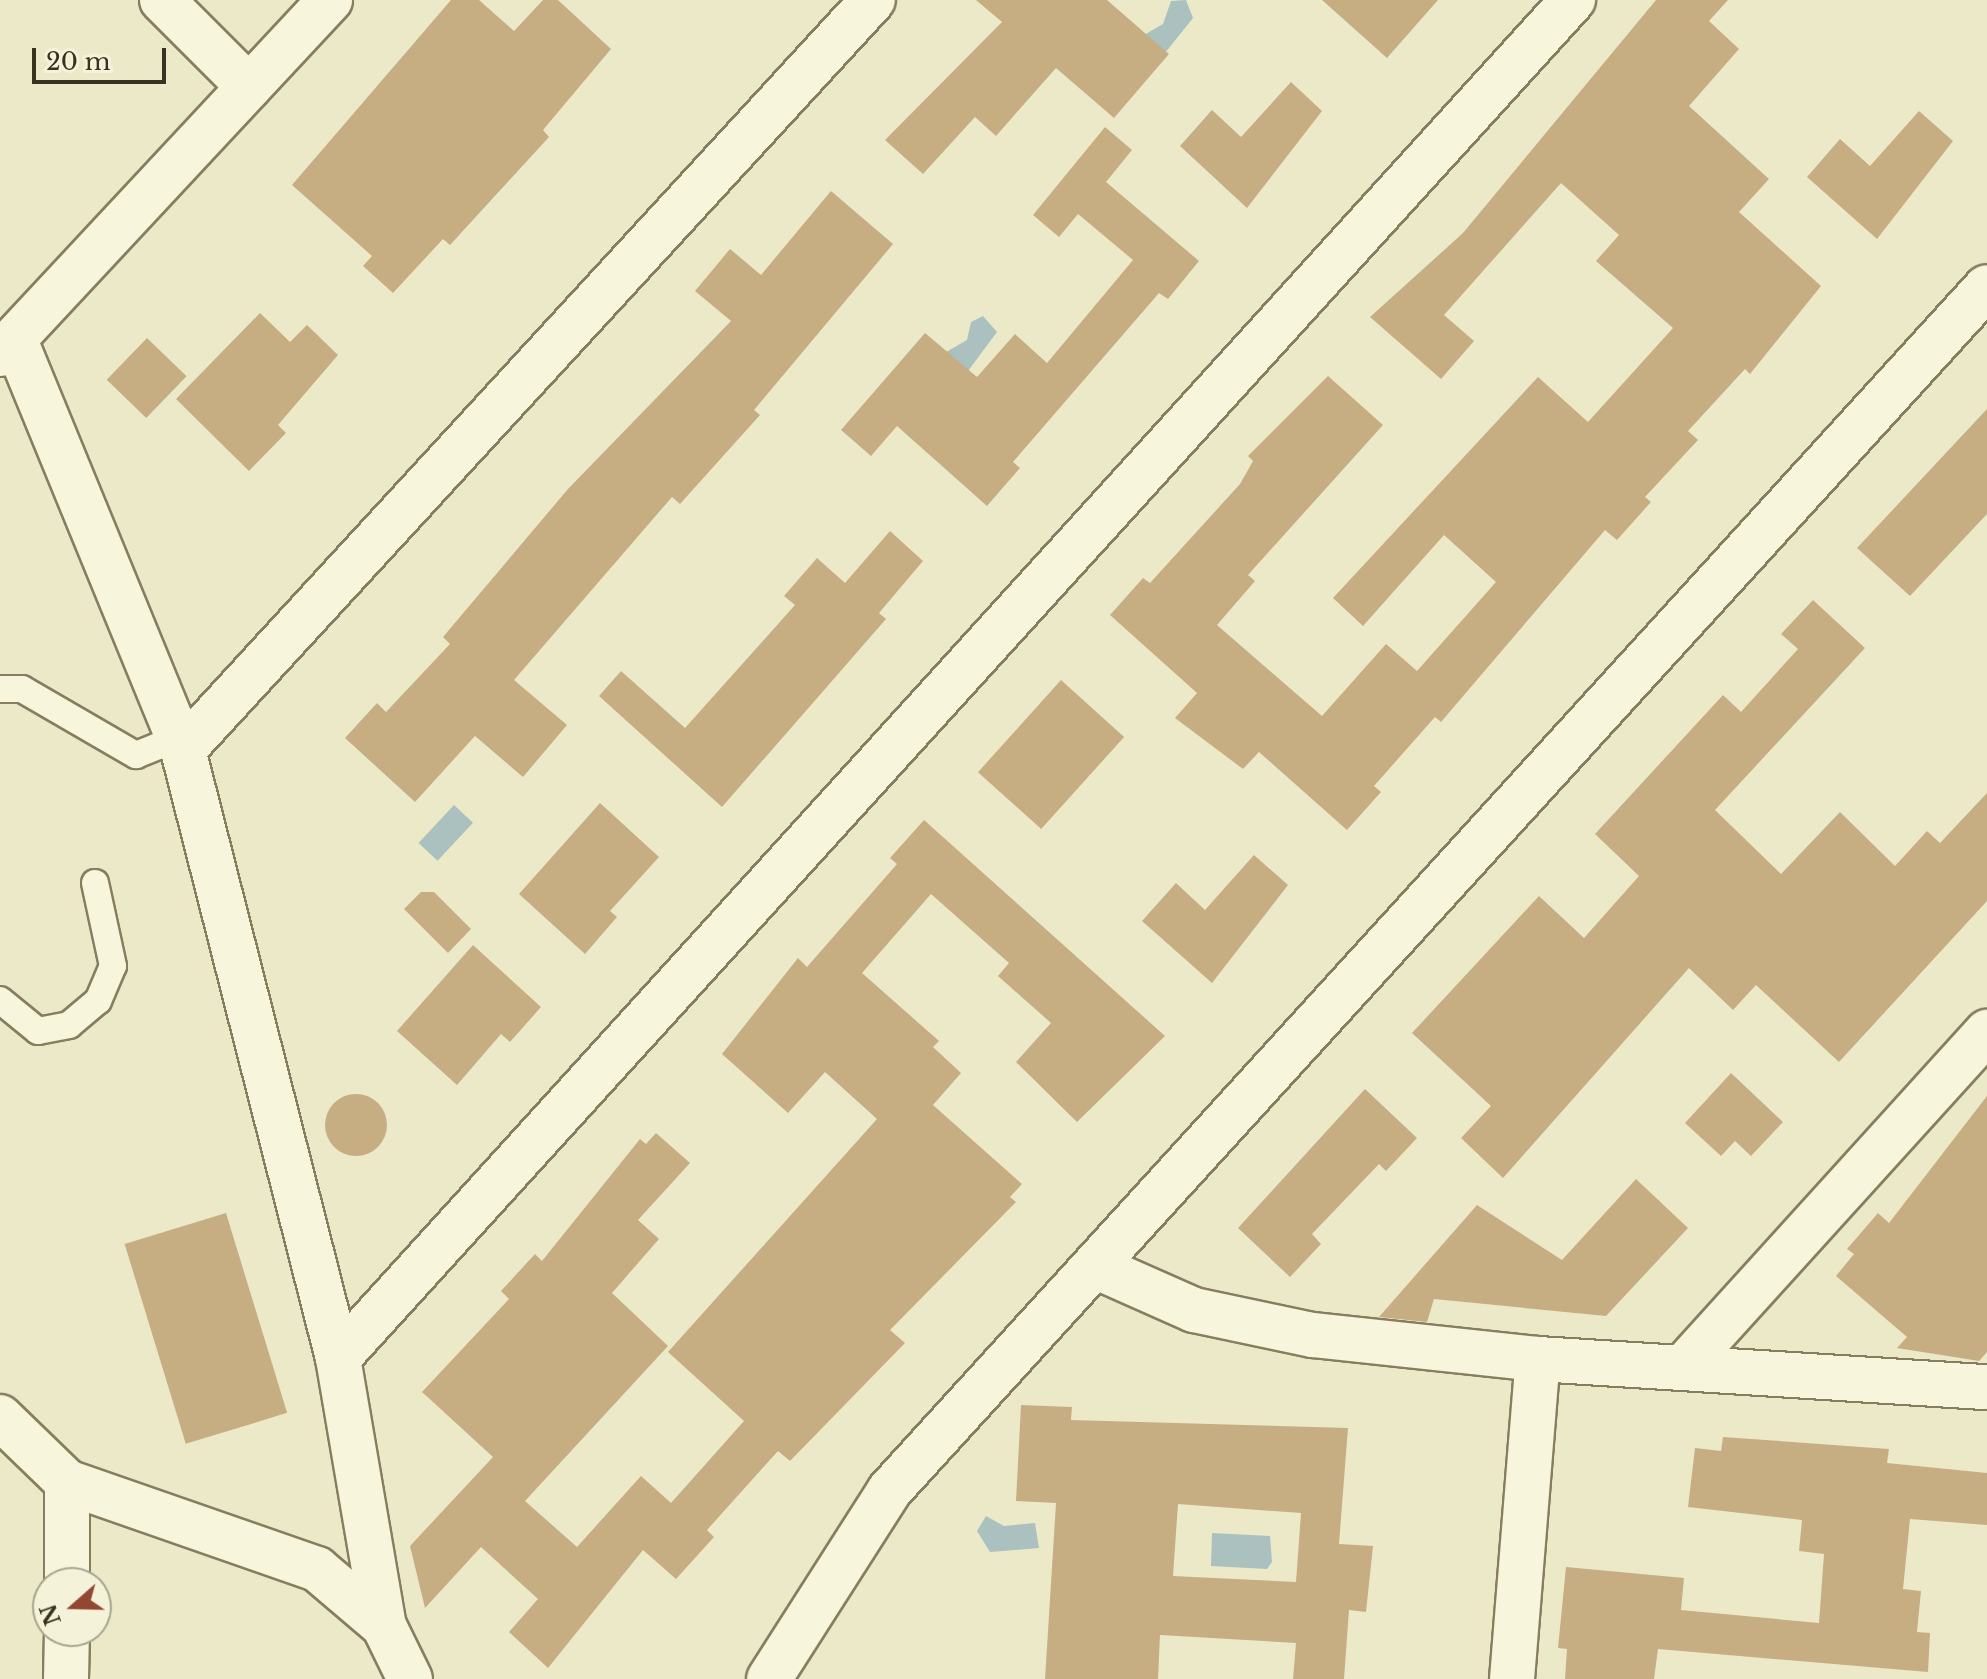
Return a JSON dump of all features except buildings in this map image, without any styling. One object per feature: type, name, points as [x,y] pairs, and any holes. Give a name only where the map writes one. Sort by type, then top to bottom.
[{"type":"street","points":[[162,0],[249,87]]},
{"type":"street","points":[[330,0],[8,347],[180,744],[338,1358],[384,1626],[410,1679]]},
{"type":"street","points":[[180,744],[873,0]]},
{"type":"street","points":[[338,1358],[1573,0]]},
{"type":"street","points":[[769,1679],[889,1491],[1099,1268],[1987,287]]},
{"type":"street","points":[[1685,1365],[1987,1032]]},
{"type":"street","points":[[1099,1268],[1245,1323],[1538,1359],[1685,1365],[1987,1387]]},
{"type":"street","points":[[1512,1679],[1538,1359]]},
{"type":"street","points":[[0,1417],[67,1482],[317,1569],[384,1626]]},
{"type":"street","points":[[67,1482],[67,1567]]},
{"type":"street","points":[[66,1679],[67,1647]]},
{"type":"lane","points":[[0,689],[22,689],[136,755],[180,744]]},
{"type":"lane","points":[[0,1000],[38,1031],[69,1025],[98,1001],[113,966],[95,883]]},
{"type":"water","points":[[1186,0],[1193,18],[1165,53],[1144,35],[1163,24],[1171,1]]},
{"type":"water","points":[[983,316],[997,332],[968,371],[946,352],[967,340],[971,322]]},
{"type":"water","points":[[454,805],[473,823],[438,861],[419,843]]},
{"type":"water","points":[[986,1516],[1004,1526],[1035,1523],[1039,1548],[990,1552],[977,1531]]},
{"type":"water","points":[[1212,1533],[1270,1536],[1272,1562],[1267,1569],[1211,1566]]}]
